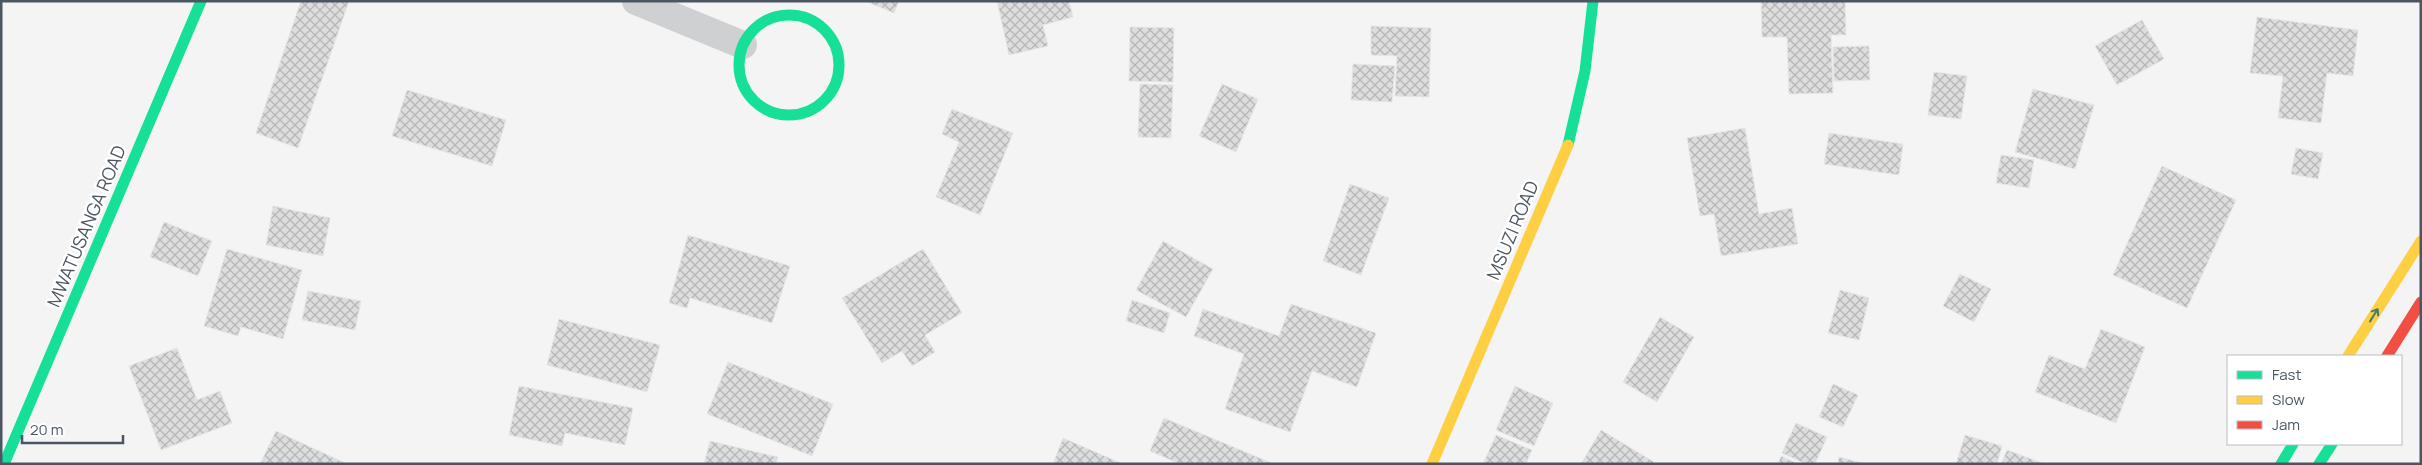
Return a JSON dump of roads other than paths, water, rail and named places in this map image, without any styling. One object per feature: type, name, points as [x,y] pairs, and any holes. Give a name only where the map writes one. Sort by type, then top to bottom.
[{"type":"street","name":"MWATUSANGA ROAD","points":[[4,464],[201,1]]},
{"type":"street","points":[[636,1],[743,45]]},
{"type":"street","name":"MSUZI ROAD","points":[[1432,464],[1570,139],[1583,90],[1590,47],[1593,1]]},
{"type":"street","points":[[784,16],[801,17],[817,24],[830,36],[837,51],[839,69],[835,85],[825,100],[811,110],[794,115],[777,113],[761,106],[748,94],[741,79],[739,62],[743,45],[753,31],[767,20],[784,16]]},
{"type":"street","points":[[2349,355],[2421,241]]},
{"type":"street","points":[[2388,355],[2421,302]]},
{"type":"street","points":[[2281,464],[2292,445]]},
{"type":"street","points":[[2319,464],[2331,445]]}]
